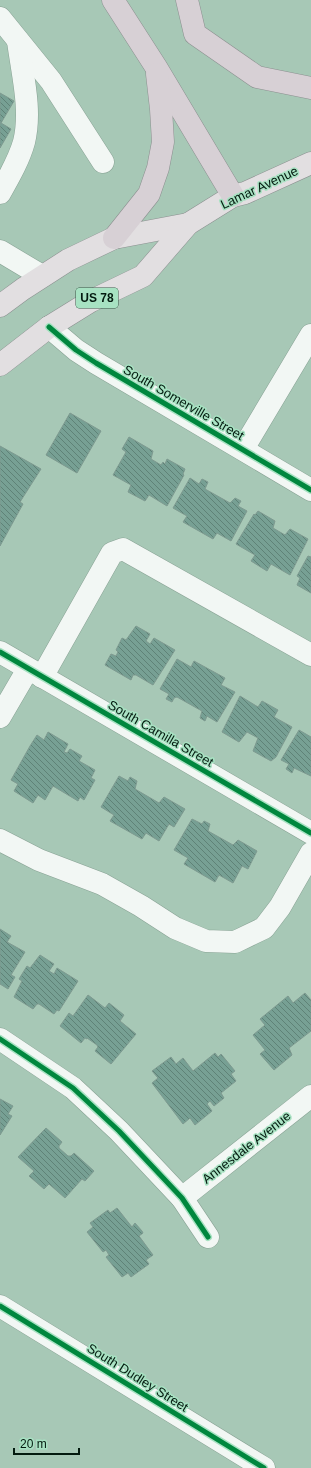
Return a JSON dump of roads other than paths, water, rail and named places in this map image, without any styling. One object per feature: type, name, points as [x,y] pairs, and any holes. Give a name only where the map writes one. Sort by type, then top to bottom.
[{"type":"highway","points":[[112,0],[156,67],[234,196]]},
{"type":"highway","points":[[187,0],[195,34],[257,77],[311,88]]},
{"type":"highway","points":[[114,238],[150,194],[158,168],[163,142],[162,109],[156,67]]},
{"type":"main road","name":"Lamar Avenue","points":[[188,224],[234,196],[245,193],[311,163]]},
{"type":"main road","name":"US 78","points":[[0,306],[42,276],[68,260],[114,238],[188,224]]},
{"type":"main road","name":"US 78","points":[[0,365],[49,327],[91,301],[143,276],[188,224]]},
{"type":"street","points":[[0,18],[52,81],[103,162]]},
{"type":"street","points":[[0,193],[24,144],[27,126],[18,41]]},
{"type":"street","points":[[0,251],[42,276]]},
{"type":"street","name":"South Somerville Street","points":[[49,327],[76,350],[96,363],[311,490]]},
{"type":"street","points":[[243,450],[311,336]]},
{"type":"street","points":[[0,717],[35,673],[112,553],[124,549],[311,655]]},
{"type":"street","name":"South Camilla Street","points":[[0,652],[311,833]]},
{"type":"street","points":[[0,840],[38,860],[102,884],[141,906],[175,928],[206,941],[235,942],[264,928],[280,906],[311,853]]},
{"type":"street","points":[[0,1039],[73,1088],[119,1131],[182,1198],[208,1237]]},
{"type":"street","name":"Annesdale Avenue","points":[[182,1198],[311,1096]]},
{"type":"street","name":"South Dudley Street","points":[[0,1306],[264,1468]]}]
